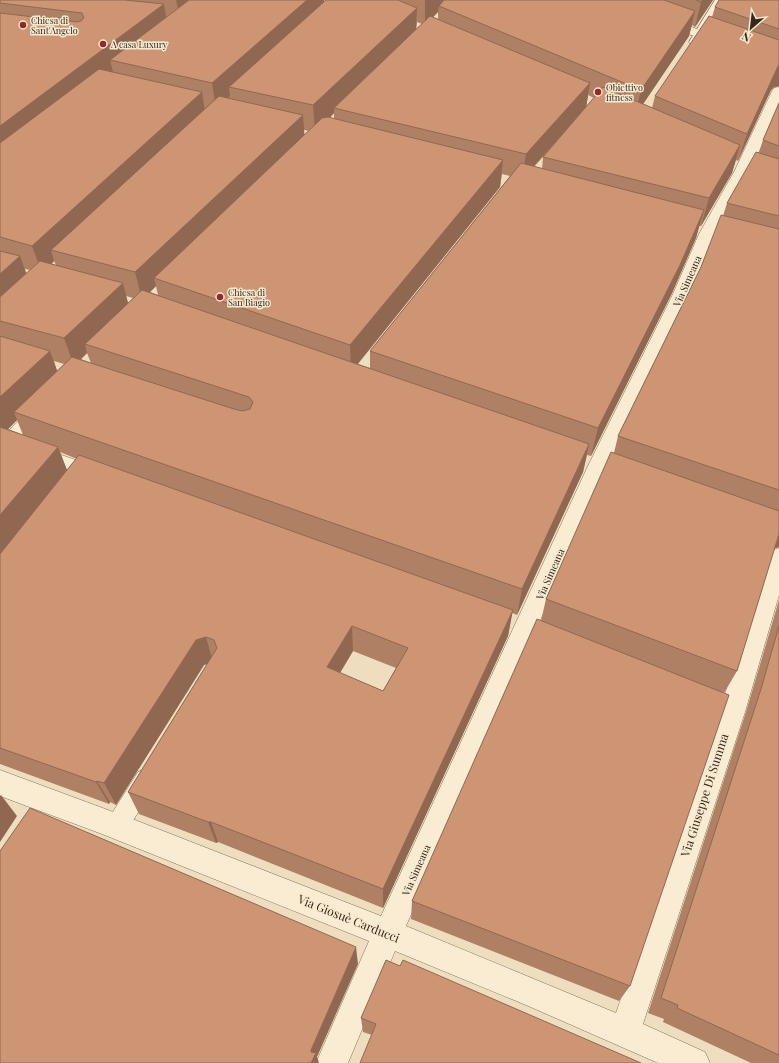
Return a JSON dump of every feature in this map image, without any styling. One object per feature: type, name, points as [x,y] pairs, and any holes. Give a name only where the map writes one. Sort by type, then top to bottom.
[{"type":"street","points":[[607,0],[779,64]]},
{"type":"street","points":[[687,54],[721,0]]},
{"type":"street","name":"Via Simeana","points":[[332,1063],[388,933],[525,630],[596,468],[650,362],[682,294],[707,234],[743,170],[779,91]]},
{"type":"street","points":[[56,396],[4,447],[123,484]]},
{"type":"street","points":[[71,488],[85,471]]},
{"type":"street","name":"Via Giuseppe Di Summa","points":[[626,1032],[732,712],[779,557]]},
{"type":"street","points":[[503,622],[547,638]]},
{"type":"street","points":[[680,692],[732,712]]},
{"type":"street","name":"Via Giosuè Carducci","points":[[0,783],[40,809],[117,826],[388,933],[626,1032],[694,1063]]},
{"type":"lane","points":[[117,826],[154,766]]},
{"type":"building","points":[[0,0],[125,0],[164,4],[0,126],[0,13],[77,22],[84,18],[82,13],[0,3]]},
{"type":"building","points":[[189,0],[307,0],[212,83],[110,60]]},
{"type":"building","points":[[326,0],[398,0],[417,8],[313,105],[229,87]]},
{"type":"building","points":[[444,0],[664,0],[695,11],[641,90],[439,6]]},
{"type":"building","points":[[719,0],[779,0],[779,29],[715,7]]},
{"type":"building","points":[[430,16],[590,83],[526,154],[334,108]]},
{"type":"building","points":[[709,16],[779,40],[779,64],[747,134],[655,96]]},
{"type":"building","points":[[99,69],[202,92],[32,246],[0,237],[0,143]]},
{"type":"building","points":[[603,87],[740,145],[709,198],[543,157]]},
{"type":"building","points":[[219,96],[303,115],[135,272],[51,250]]},
{"type":"building","points":[[779,103],[779,146],[763,140]]},
{"type":"building","points":[[328,117],[503,160],[350,345],[154,278],[322,118]]},
{"type":"building","points":[[756,152],[779,159],[779,216],[727,203]]},
{"type":"building","points":[[521,163],[704,210],[680,265],[598,428],[370,351]]},
{"type":"building","points":[[721,215],[779,229],[779,490],[618,436],[701,267]]},
{"type":"building","points":[[0,251],[20,256],[0,274]]},
{"type":"building","points":[[40,261],[123,283],[64,338],[0,321],[0,297]]},
{"type":"building","points":[[142,290],[589,444],[522,589],[14,412],[72,357],[234,409],[242,411],[250,409],[253,402],[249,397],[85,344]]},
{"type":"building","points":[[0,336],[50,351],[0,397]]},
{"type":"building","points":[[0,427],[58,447],[0,515]]},
{"type":"building","points":[[611,452],[779,511],[779,534],[737,671],[546,599]]},
{"type":"building","points":[[79,455],[513,610],[383,889],[211,822],[128,792],[217,648],[214,640],[206,637],[196,640],[104,783],[96,782],[0,748],[0,554]],"holes":[[[352,626],[408,648],[383,691],[327,667]]]},
{"type":"building","points":[[537,619],[729,695],[630,986],[412,901]]},
{"type":"building","points":[[779,626],[779,1055],[677,1008],[678,1005],[661,998],[761,689]]},
{"type":"building","points":[[30,808],[356,947],[311,1050],[311,1052],[316,1053],[311,1063],[0,1063],[0,851]]},
{"type":"building","points":[[386,960],[400,966],[403,960],[641,1063],[360,1063],[376,1024],[361,1018]]},
{"type":"place","name":"Chiesa di Sant'Angelo","points":[[23,25]]},
{"type":"place","name":"A casa Luxury","points":[[103,44]]},
{"type":"place","name":"Obiettivo fitness","points":[[598,92]]},
{"type":"place","name":"Chiesa di San Biagio","points":[[220,297]]}]
